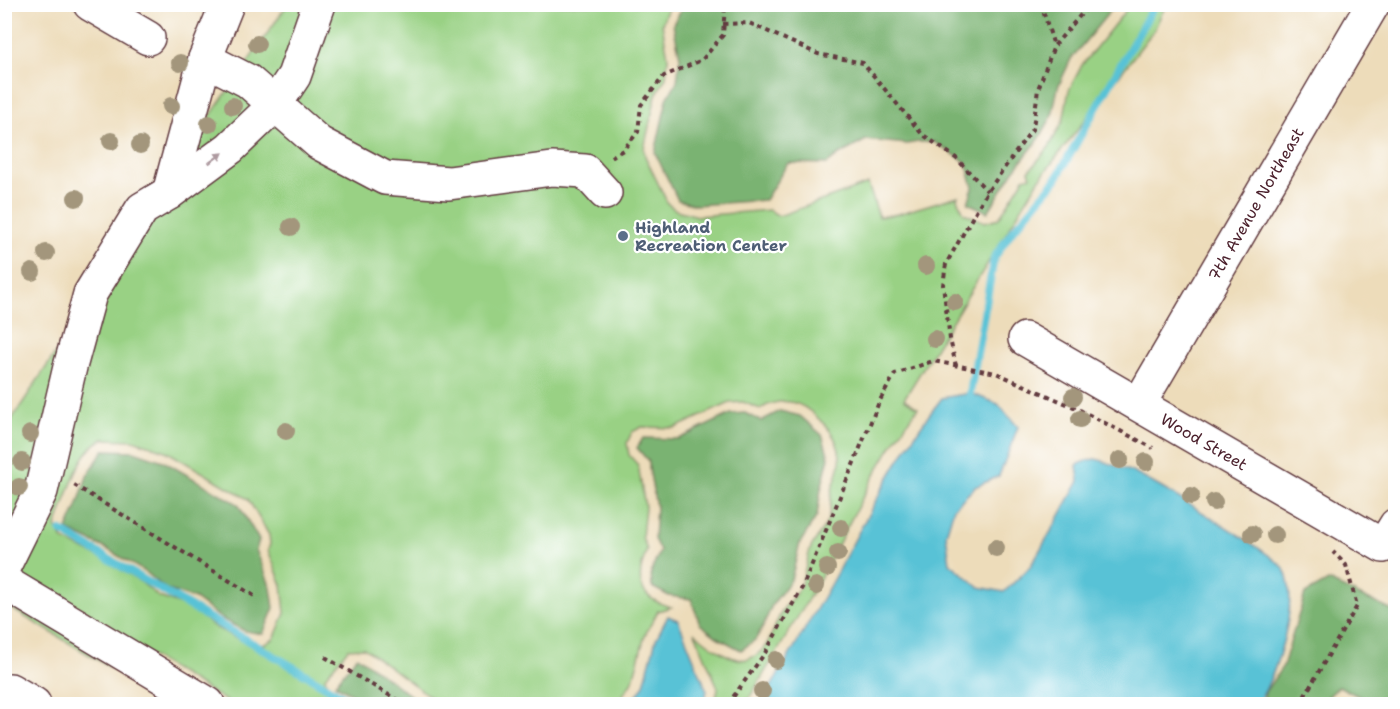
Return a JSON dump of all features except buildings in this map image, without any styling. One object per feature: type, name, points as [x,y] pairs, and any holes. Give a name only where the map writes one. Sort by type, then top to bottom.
[{"type":"street","points":[[90,4],[148,38]]},
{"type":"street","points":[[169,193],[205,59],[227,4]]},
{"type":"street","points":[[4,566],[41,491],[90,294],[142,209],[169,193],[230,148],[274,106],[294,76],[319,4]]},
{"type":"street","name":"7th Avenue Northeast","points":[[1139,404],[1373,4]]},
{"type":"street","points":[[205,59],[248,81],[319,143],[385,178],[449,183],[552,169],[595,182]]},
{"type":"street","name":"Wood Street","points":[[1025,339],[1139,404],[1389,535]]},
{"type":"street","points":[[4,582],[165,694],[208,705]]},
{"type":"street","points":[[4,699],[10,690],[34,705]]},
{"type":"path","points":[[595,182],[638,132],[641,105],[664,76],[702,60],[723,35],[725,4]]},
{"type":"path","points":[[1041,4],[1053,46]]},
{"type":"path","points":[[956,366],[942,285],[946,264],[987,191],[1034,128],[1038,89],[1053,46],[1090,4]]},
{"type":"path","points":[[723,24],[749,23],[818,54],[863,63],[922,134],[956,158],[987,191]]},
{"type":"path","points":[[728,705],[765,653],[803,586],[879,402],[895,374],[933,361],[996,373],[1076,408],[1154,449]]},
{"type":"path","points":[[74,485],[256,597]]},
{"type":"path","points":[[1300,705],[1357,606],[1346,565],[1332,551]]},
{"type":"path","points":[[325,657],[404,705]]},
{"type":"green space","points":[[287,5],[669,5],[662,24],[668,57],[666,77],[656,95],[644,149],[645,156],[668,204],[676,210],[698,216],[769,210],[779,216],[868,184],[879,217],[898,214],[958,196],[957,199],[964,213],[985,222],[999,218],[1024,178],[1031,176],[1029,171],[1049,147],[1063,121],[1069,90],[1082,65],[1130,5],[1166,5],[1154,30],[1039,180],[904,399],[918,408],[880,465],[817,584],[746,704],[715,704],[718,688],[695,633],[727,655],[748,659],[756,655],[767,644],[780,614],[800,586],[810,550],[828,519],[840,460],[839,449],[826,426],[805,407],[792,402],[773,403],[760,409],[743,402],[730,403],[675,428],[642,427],[632,432],[627,443],[629,455],[638,465],[645,507],[642,537],[647,550],[640,578],[645,593],[671,607],[658,611],[645,635],[633,680],[617,704],[440,704],[364,648],[348,649],[325,677],[329,693],[348,704],[231,704],[5,568],[4,431],[197,139],[195,138]],"holes":[[[103,439],[133,440],[166,451],[248,499],[269,535],[268,550],[282,585],[285,613],[274,639],[263,645],[240,640],[215,627],[190,608],[159,597],[141,582],[102,558],[63,540],[56,526],[74,477],[86,454]]]},
{"type":"green space","points":[[684,5],[1115,5],[1071,59],[1058,87],[1052,116],[1039,139],[1013,172],[988,212],[968,203],[973,187],[966,162],[934,142],[907,144],[866,140],[827,164],[788,163],[765,200],[696,205],[678,200],[655,153],[667,99],[677,81],[680,57],[673,24]]},
{"type":"green space","points":[[780,411],[800,416],[822,435],[829,457],[817,516],[800,543],[791,580],[772,605],[755,640],[741,650],[717,637],[700,624],[691,599],[669,596],[652,587],[651,572],[660,551],[654,539],[656,507],[649,462],[637,448],[643,438],[679,439],[731,414],[745,413],[761,421]]},
{"type":"green space","points":[[104,450],[134,451],[163,461],[238,504],[259,540],[256,550],[271,588],[274,608],[263,634],[245,631],[222,619],[195,599],[166,589],[147,573],[107,549],[67,530],[87,476]]},
{"type":"green space","points":[[1328,581],[1395,612],[1395,704],[1366,699],[1339,686],[1321,704],[1263,704],[1265,692],[1283,666],[1305,594]]},
{"type":"green space","points":[[4,597],[184,704],[172,704],[5,605]]},
{"type":"green space","points":[[357,656],[422,704],[369,704],[335,684]]},
{"type":"water","points":[[970,393],[998,404],[1018,427],[999,476],[975,487],[954,508],[946,534],[950,563],[979,587],[1004,592],[1030,567],[1053,528],[1079,481],[1077,465],[1095,459],[1134,473],[1240,536],[1284,569],[1289,584],[1288,619],[1279,657],[1258,704],[761,704],[880,493],[925,421],[942,398]]},
{"type":"water","points":[[668,616],[678,620],[707,691],[703,704],[631,704],[644,685],[656,639]]},
{"type":"waterway","points":[[970,393],[994,258],[1010,234],[1055,181],[1155,4]]},
{"type":"waterway","points":[[61,531],[356,704]]},
{"type":"place","name":"Highland Recreation Center","points":[[623,236]]}]
